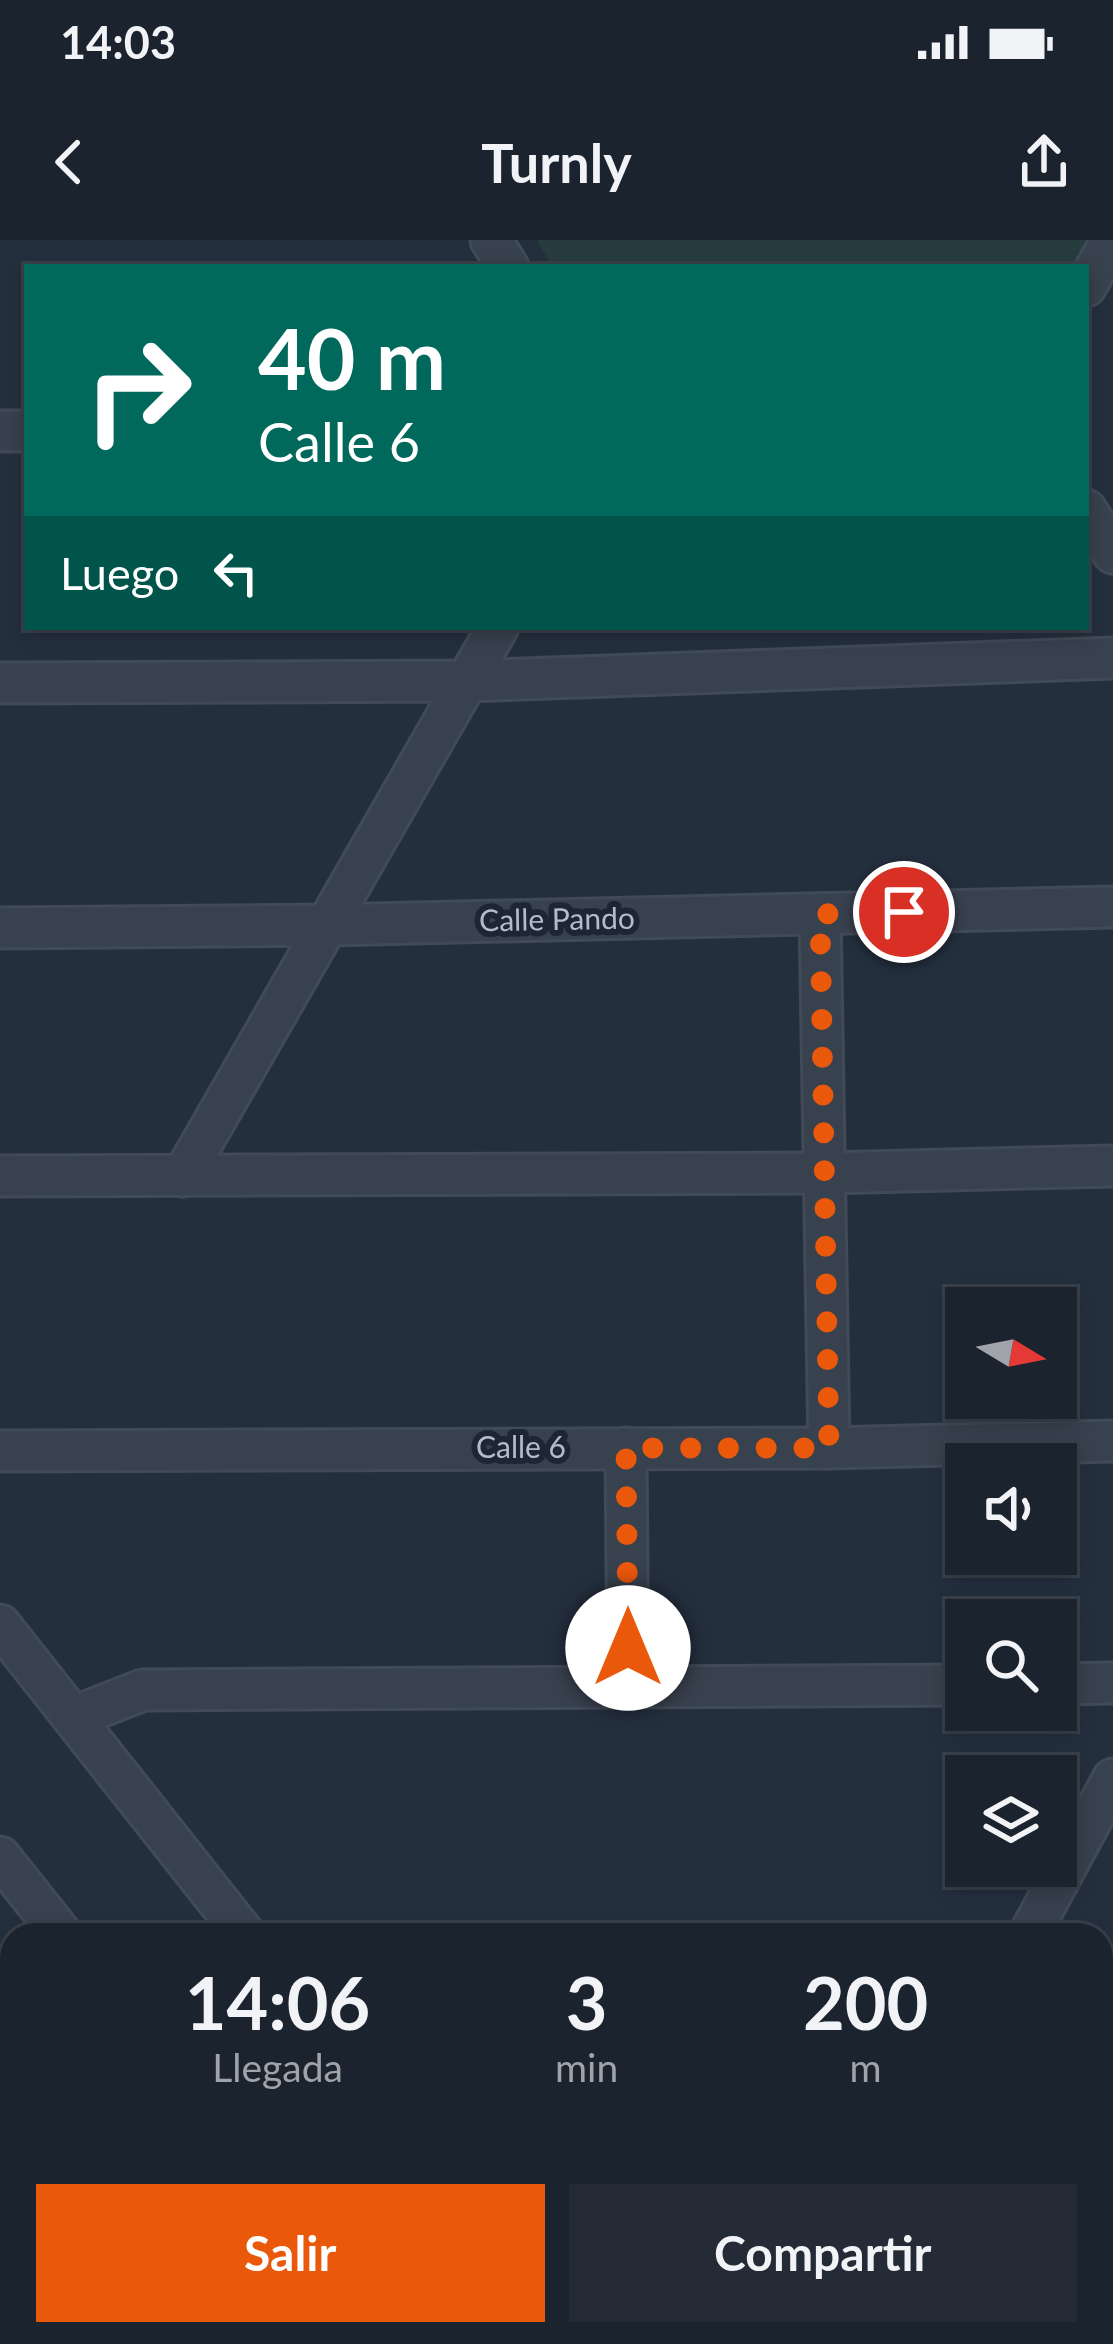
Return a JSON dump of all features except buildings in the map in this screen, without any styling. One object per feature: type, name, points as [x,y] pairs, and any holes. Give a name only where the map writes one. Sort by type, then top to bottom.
[{"type":"street","points":[[1089,281],[1112,240]]},
{"type":"street","points":[[1089,515],[1113,553]]},
{"type":"street","points":[[184,1176],[496,630]]},
{"type":"street","points":[[0,683],[465,681],[1113,658]]},
{"type":"street","name":"Calle Pando","points":[[0,928],[1113,907]]},
{"type":"street","points":[[820,914],[829,1448]]},
{"type":"street","points":[[0,1176],[825,1173],[1113,1166]]},
{"type":"street","name":"Calle 6","points":[[0,1451],[829,1448],[1113,1441]]},
{"type":"street","points":[[626,1448],[628,1688]]},
{"type":"street","points":[[0,1625],[236,1923]]},
{"type":"street","points":[[1077,1684],[1113,1683]]},
{"type":"street","points":[[74,1717],[143,1690],[945,1685]]},
{"type":"street","points":[[1035,1923],[1113,1779]]},
{"type":"street","points":[[0,1857],[52,1923]]},
{"type":"green space","points":[[537,240],[1098,240],[1085,264],[550,264]]},
{"type":"route","points":[[628,1648],[626,1448],[829,1448],[820,914],[904,912]]}]
